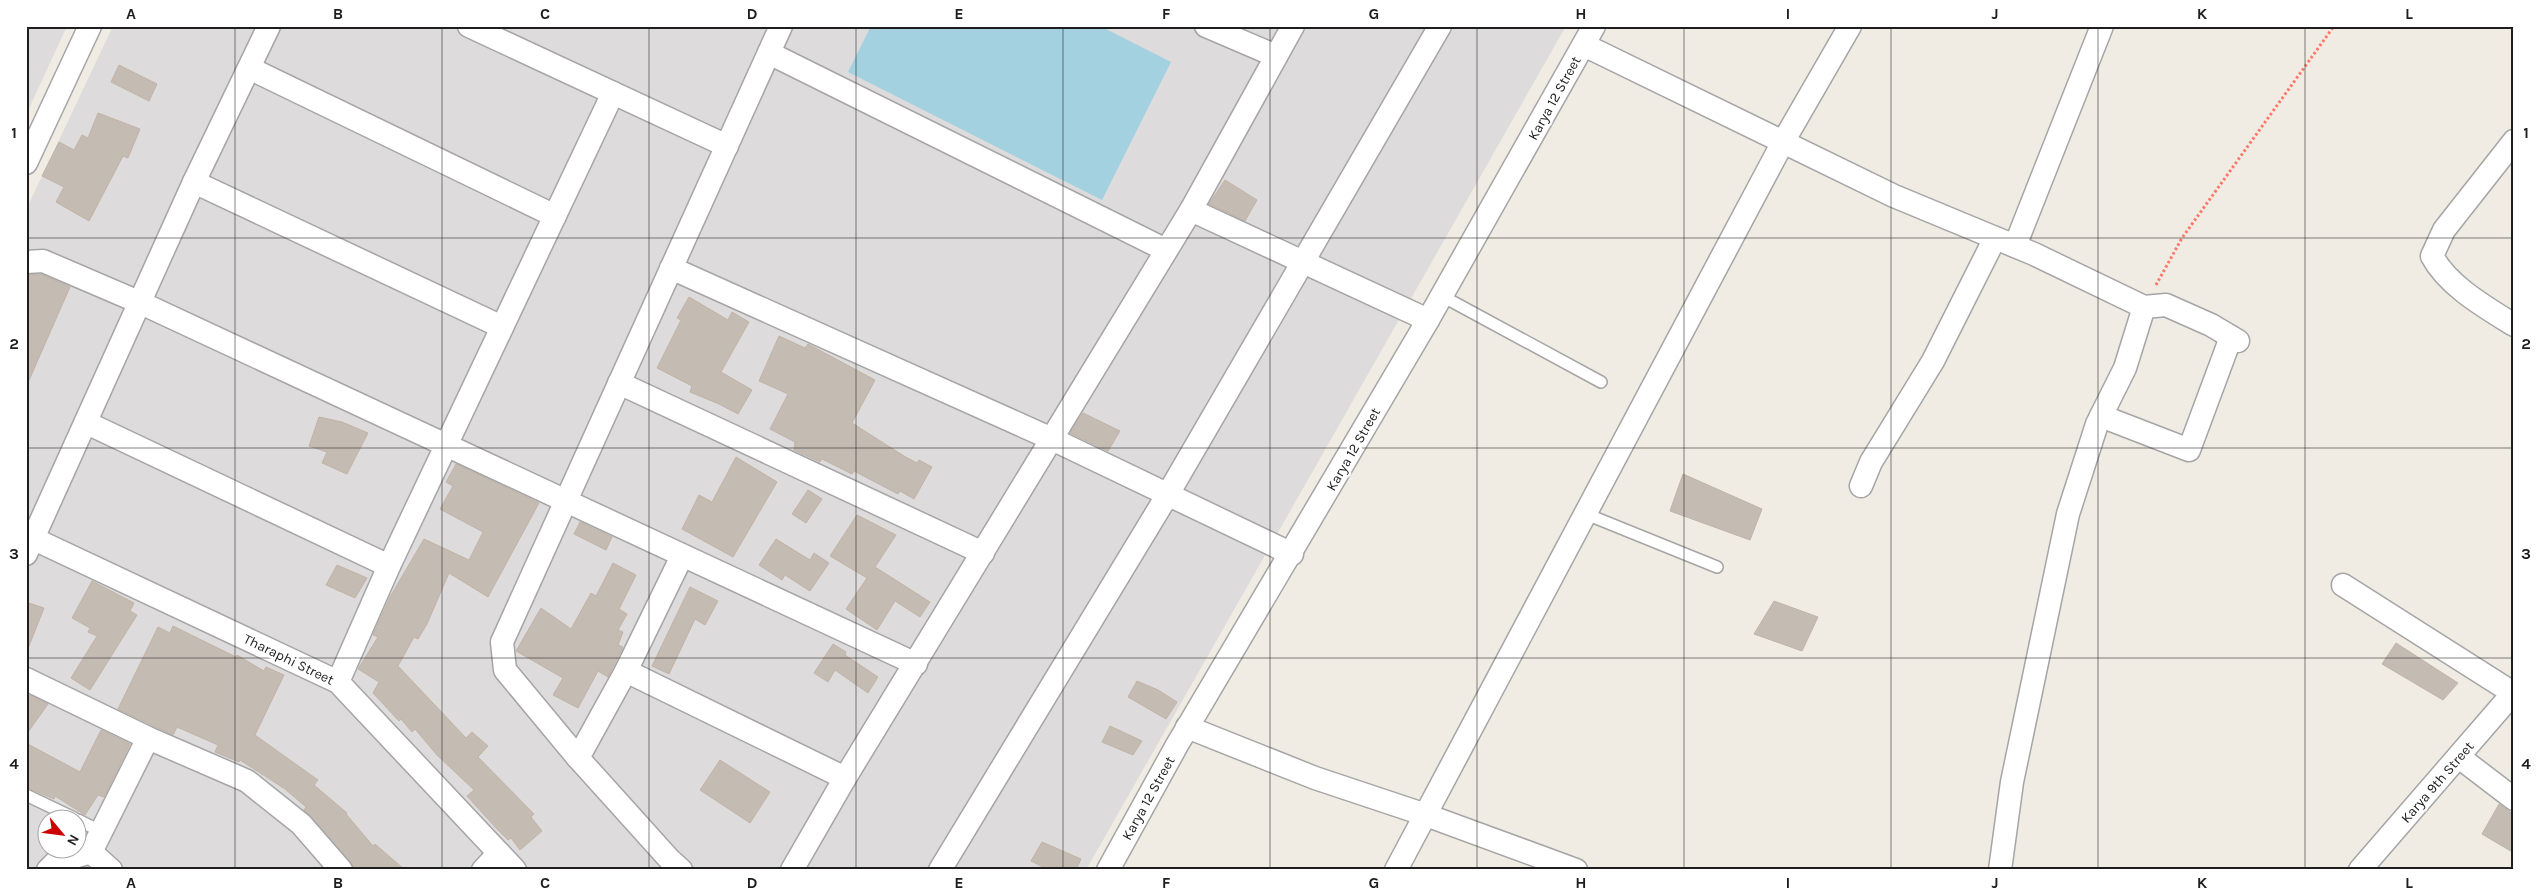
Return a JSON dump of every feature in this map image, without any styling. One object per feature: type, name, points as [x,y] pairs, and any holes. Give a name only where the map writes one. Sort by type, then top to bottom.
[{"type":"street","points":[[26,163],[90,26]]},
{"type":"street","points":[[30,546],[194,182],[269,26]]},
{"type":"street","points":[[469,26],[727,146]]},
{"type":"street","points":[[1206,26],[1276,56]]},
{"type":"street","points":[[792,870],[845,778],[1191,210],[1293,26]]},
{"type":"street","points":[[940,870],[1168,494],[1440,26]]},
{"type":"street","points":[[1396,870],[1783,142],[1850,26]]},
{"type":"street","points":[[1861,486],[1871,462],[2005,242],[2102,26]]},
{"type":"street","points":[[670,867],[505,670],[502,642],[727,146],[768,53],[776,28]]},
{"type":"street","points":[[1589,36],[1783,142],[1894,196],[2005,242],[2144,307],[2166,306],[2235,339],[2189,450],[2101,416]]},
{"type":"street","name":"Karya 12 Street","points":[[1108,870],[1187,728],[1292,554],[1442,296],[1589,36]]},
{"type":"street","points":[[768,53],[1166,250]]},
{"type":"street","points":[[249,68],[555,216]]},
{"type":"street","points":[[338,682],[389,566],[613,93]]},
{"type":"street","points":[[2514,141],[2444,230],[2432,256],[2439,270],[2488,309],[2514,325]]},
{"type":"street","points":[[194,182],[502,327]]},
{"type":"street","points":[[1191,210],[1428,320]]},
{"type":"street","points":[[26,262],[43,261],[141,303],[445,447],[916,664]]},
{"type":"street","points":[[671,268],[1052,440],[1292,554]]},
{"type":"street","points":[[2000,870],[2012,782],[2054,572],[2068,514],[2101,416],[2125,368],[2144,307]]},
{"type":"street","points":[[619,383],[983,553]]},
{"type":"street","points":[[87,423],[389,566]]},
{"type":"street","name":"Tharaphi Street","points":[[30,546],[338,682],[515,870]]},
{"type":"street","points":[[578,758],[626,671],[682,556]]},
{"type":"street","points":[[2343,586],[2513,693]]},
{"type":"street","points":[[626,671],[845,778]]},
{"type":"street","points":[[26,679],[148,738],[246,781],[301,824],[341,870]]},
{"type":"street","name":"Karya 9th Street","points":[[2360,870],[2513,693]]},
{"type":"street","points":[[1187,728],[1315,778],[1426,815],[1576,870]]},
{"type":"street","points":[[48,870],[55,863],[92,852],[148,738]]},
{"type":"street","points":[[2459,757],[2514,799]]},
{"type":"street","points":[[92,852],[110,870]]},
{"type":"street","points":[[483,870],[500,853]]},
{"type":"lane","points":[[1442,296],[1600,382]]},
{"type":"lane","points":[[1586,514],[1716,567]]},
{"type":"lane","points":[[26,796],[52,808]]},
{"type":"lane","points":[[88,825],[102,832]]},
{"type":"path","points":[[2144,307],[2182,238],[2334,26]]},
{"type":"shaded area","points":[[26,26],[67,26],[26,115]]},
{"type":"shaded area","points":[[113,26],[1566,26],[1086,870],[26,870],[26,210]]},
{"type":"water","points":[[871,26],[1100,26],[1171,62],[1102,200],[848,72]]},
{"type":"building","points":[[119,65],[157,84],[149,101],[111,82]]},
{"type":"building","points":[[98,113],[140,129],[128,158],[123,156],[89,221],[56,202],[64,187],[42,176],[59,142],[74,150],[82,135],[88,138]]},
{"type":"building","points":[[1225,180],[1257,200],[1245,221],[1209,204]]},
{"type":"building","points":[[41,274],[70,287],[26,387],[26,275]]},
{"type":"building","points":[[689,297],[728,320],[732,312],[749,322],[721,372],[752,390],[738,414],[690,392],[692,386],[657,368],[681,320],[677,318]]},
{"type":"building","points":[[779,336],[805,348],[808,344],[875,380],[852,423],[904,456],[917,463],[919,460],[932,467],[914,499],[900,491],[898,494],[854,471],[852,474],[822,459],[820,462],[794,450],[795,442],[770,429],[788,394],[759,381]]},
{"type":"building","points":[[1083,413],[1120,431],[1108,451],[1070,433]]},
{"type":"building","points":[[319,417],[342,422],[368,433],[347,474],[322,463],[327,452],[309,446]]},
{"type":"building","points":[[736,457],[777,482],[733,557],[682,529],[699,495],[712,502]]},
{"type":"building","points":[[456,464],[539,503],[488,597],[449,573],[427,624],[418,639],[414,637],[398,666],[466,738],[472,732],[488,746],[478,757],[534,814],[531,817],[542,831],[520,850],[511,838],[508,840],[467,796],[474,790],[437,755],[415,729],[412,732],[401,719],[399,721],[373,693],[379,682],[358,669],[378,637],[373,635],[390,597],[424,539],[469,560],[483,532],[440,509],[453,486],[446,482]]},
{"type":"building","points":[[1683,474],[1762,509],[1750,540],[1670,511]]},
{"type":"building","points":[[808,490],[822,499],[806,523],[792,514]]},
{"type":"building","points":[[857,515],[896,535],[875,567],[930,602],[920,617],[895,601],[877,630],[846,609],[867,578],[830,556]]},
{"type":"building","points":[[580,522],[612,537],[606,550],[574,534]]},
{"type":"building","points":[[776,539],[810,560],[814,553],[829,563],[810,591],[785,575],[782,580],[759,565]]},
{"type":"building","points":[[613,563],[636,575],[619,609],[627,614],[618,630],[623,632],[618,645],[623,647],[608,677],[598,671],[578,708],[553,695],[563,678],[516,651],[541,608],[571,629],[591,593],[596,596]]},
{"type":"building","points":[[337,565],[367,578],[355,598],[326,585]]},
{"type":"building","points":[[92,581],[134,603],[130,611],[137,615],[90,690],[71,678],[97,636],[88,632],[90,628],[72,618]]},
{"type":"building","points":[[690,587],[718,601],[705,625],[695,619],[669,674],[652,666]]},
{"type":"building","points":[[1774,601],[1818,617],[1802,651],[1754,634]]},
{"type":"building","points":[[26,602],[44,608],[27,651],[26,651]]},
{"type":"building","points":[[173,626],[236,657],[237,655],[264,671],[266,667],[284,675],[255,735],[318,780],[314,785],[347,813],[373,846],[375,844],[405,870],[356,870],[304,810],[306,807],[285,789],[240,760],[239,762],[215,752],[218,745],[177,727],[173,735],[118,709],[158,627],[170,633]]},
{"type":"building","points":[[2396,643],[2458,683],[2443,700],[2382,664]]},
{"type":"building","points":[[833,644],[846,652],[845,655],[878,677],[868,693],[835,670],[828,682],[814,673]]},
{"type":"building","points":[[1137,681],[1158,690],[1177,702],[1166,719],[1128,697]]},
{"type":"building","points":[[30,695],[48,704],[26,735],[26,702]]},
{"type":"building","points":[[1110,726],[1142,741],[1133,755],[1102,742]]},
{"type":"building","points":[[101,730],[130,744],[104,797],[98,795],[88,810],[88,808],[74,808],[55,796],[54,799],[26,787],[26,743],[80,772]]},
{"type":"building","points":[[720,760],[770,792],[750,823],[700,790]]},
{"type":"building","points":[[2499,804],[2514,815],[2514,853],[2482,834]]},
{"type":"building","points":[[1042,842],[1081,859],[1076,870],[1049,870],[1031,861]]}]
